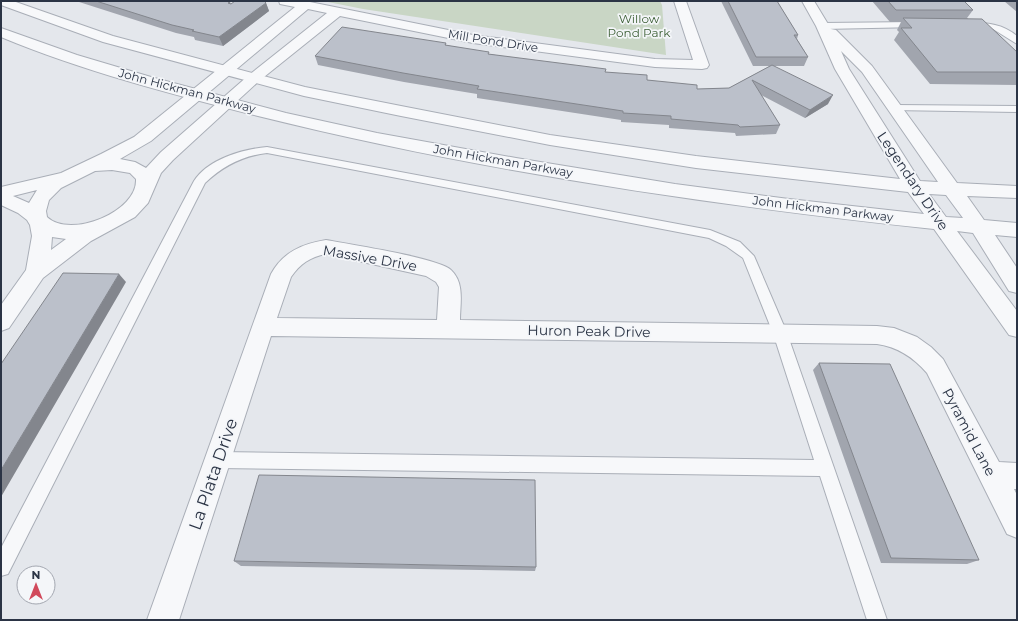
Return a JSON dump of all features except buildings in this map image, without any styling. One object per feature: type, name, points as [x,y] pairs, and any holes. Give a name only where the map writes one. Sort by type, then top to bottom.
[{"type":"street","points":[[1,1],[108,38],[226,71],[401,111],[550,140],[696,162],[914,187],[1017,192]]},
{"type":"street","name":"Mill Pond Drive","points":[[285,1],[472,39],[655,63],[702,65],[680,1]]},
{"type":"street","name":"Legendary Drive","points":[[808,1],[823,26],[842,69],[914,187],[1017,328]]},
{"type":"street","points":[[36,272],[42,237],[36,213],[37,206],[43,195],[56,183],[141,140],[305,5]]},
{"type":"street","points":[[1,322],[36,272],[84,236],[122,216],[136,205],[141,199],[150,177],[159,163],[254,78],[337,12]]},
{"type":"street","name":"Legendary Drive","points":[[823,26],[867,69],[979,227],[1017,284]]},
{"type":"street","name":"John Hickman Parkway","points":[[1,32],[77,61],[225,103],[329,128],[496,161],[626,183],[778,205],[1017,230]]},
{"type":"street","points":[[1,193],[42,183],[102,165],[118,164],[136,168],[144,175],[146,180],[146,188]]},
{"type":"street","points":[[1,198],[33,214],[38,221],[50,229],[65,232],[86,230],[109,223]]},
{"type":"street","name":"Massive Drive","points":[[263,327],[281,274],[289,263],[300,254],[326,246],[431,269],[444,276],[450,287],[448,330]]},
{"type":"street","name":"Huron Peak Drive","points":[[263,327],[883,335],[897,338],[913,346]]},
{"type":"street","name":"La Plata Drive","points":[[163,620],[263,327]]},
{"type":"street","name":"Pyramid Lane","points":[[913,346],[928,358],[935,366],[1004,475],[1017,524]]},
{"type":"lane","points":[[823,26],[930,25]]},
{"type":"lane","points":[[960,25],[994,26],[1010,34],[1017,41]]},
{"type":"lane","points":[[895,108],[1017,109]]},
{"type":"lane","points":[[1,567],[200,181],[212,169],[227,159],[243,154],[268,150],[710,234],[727,239],[741,248],[748,256],[780,334],[877,620]]},
{"type":"lane","points":[[218,460],[826,468]]},
{"type":"green space","name":"Willow Pond Park","points":[[323,1],[660,1],[662,5],[666,55],[363,9]]}]
